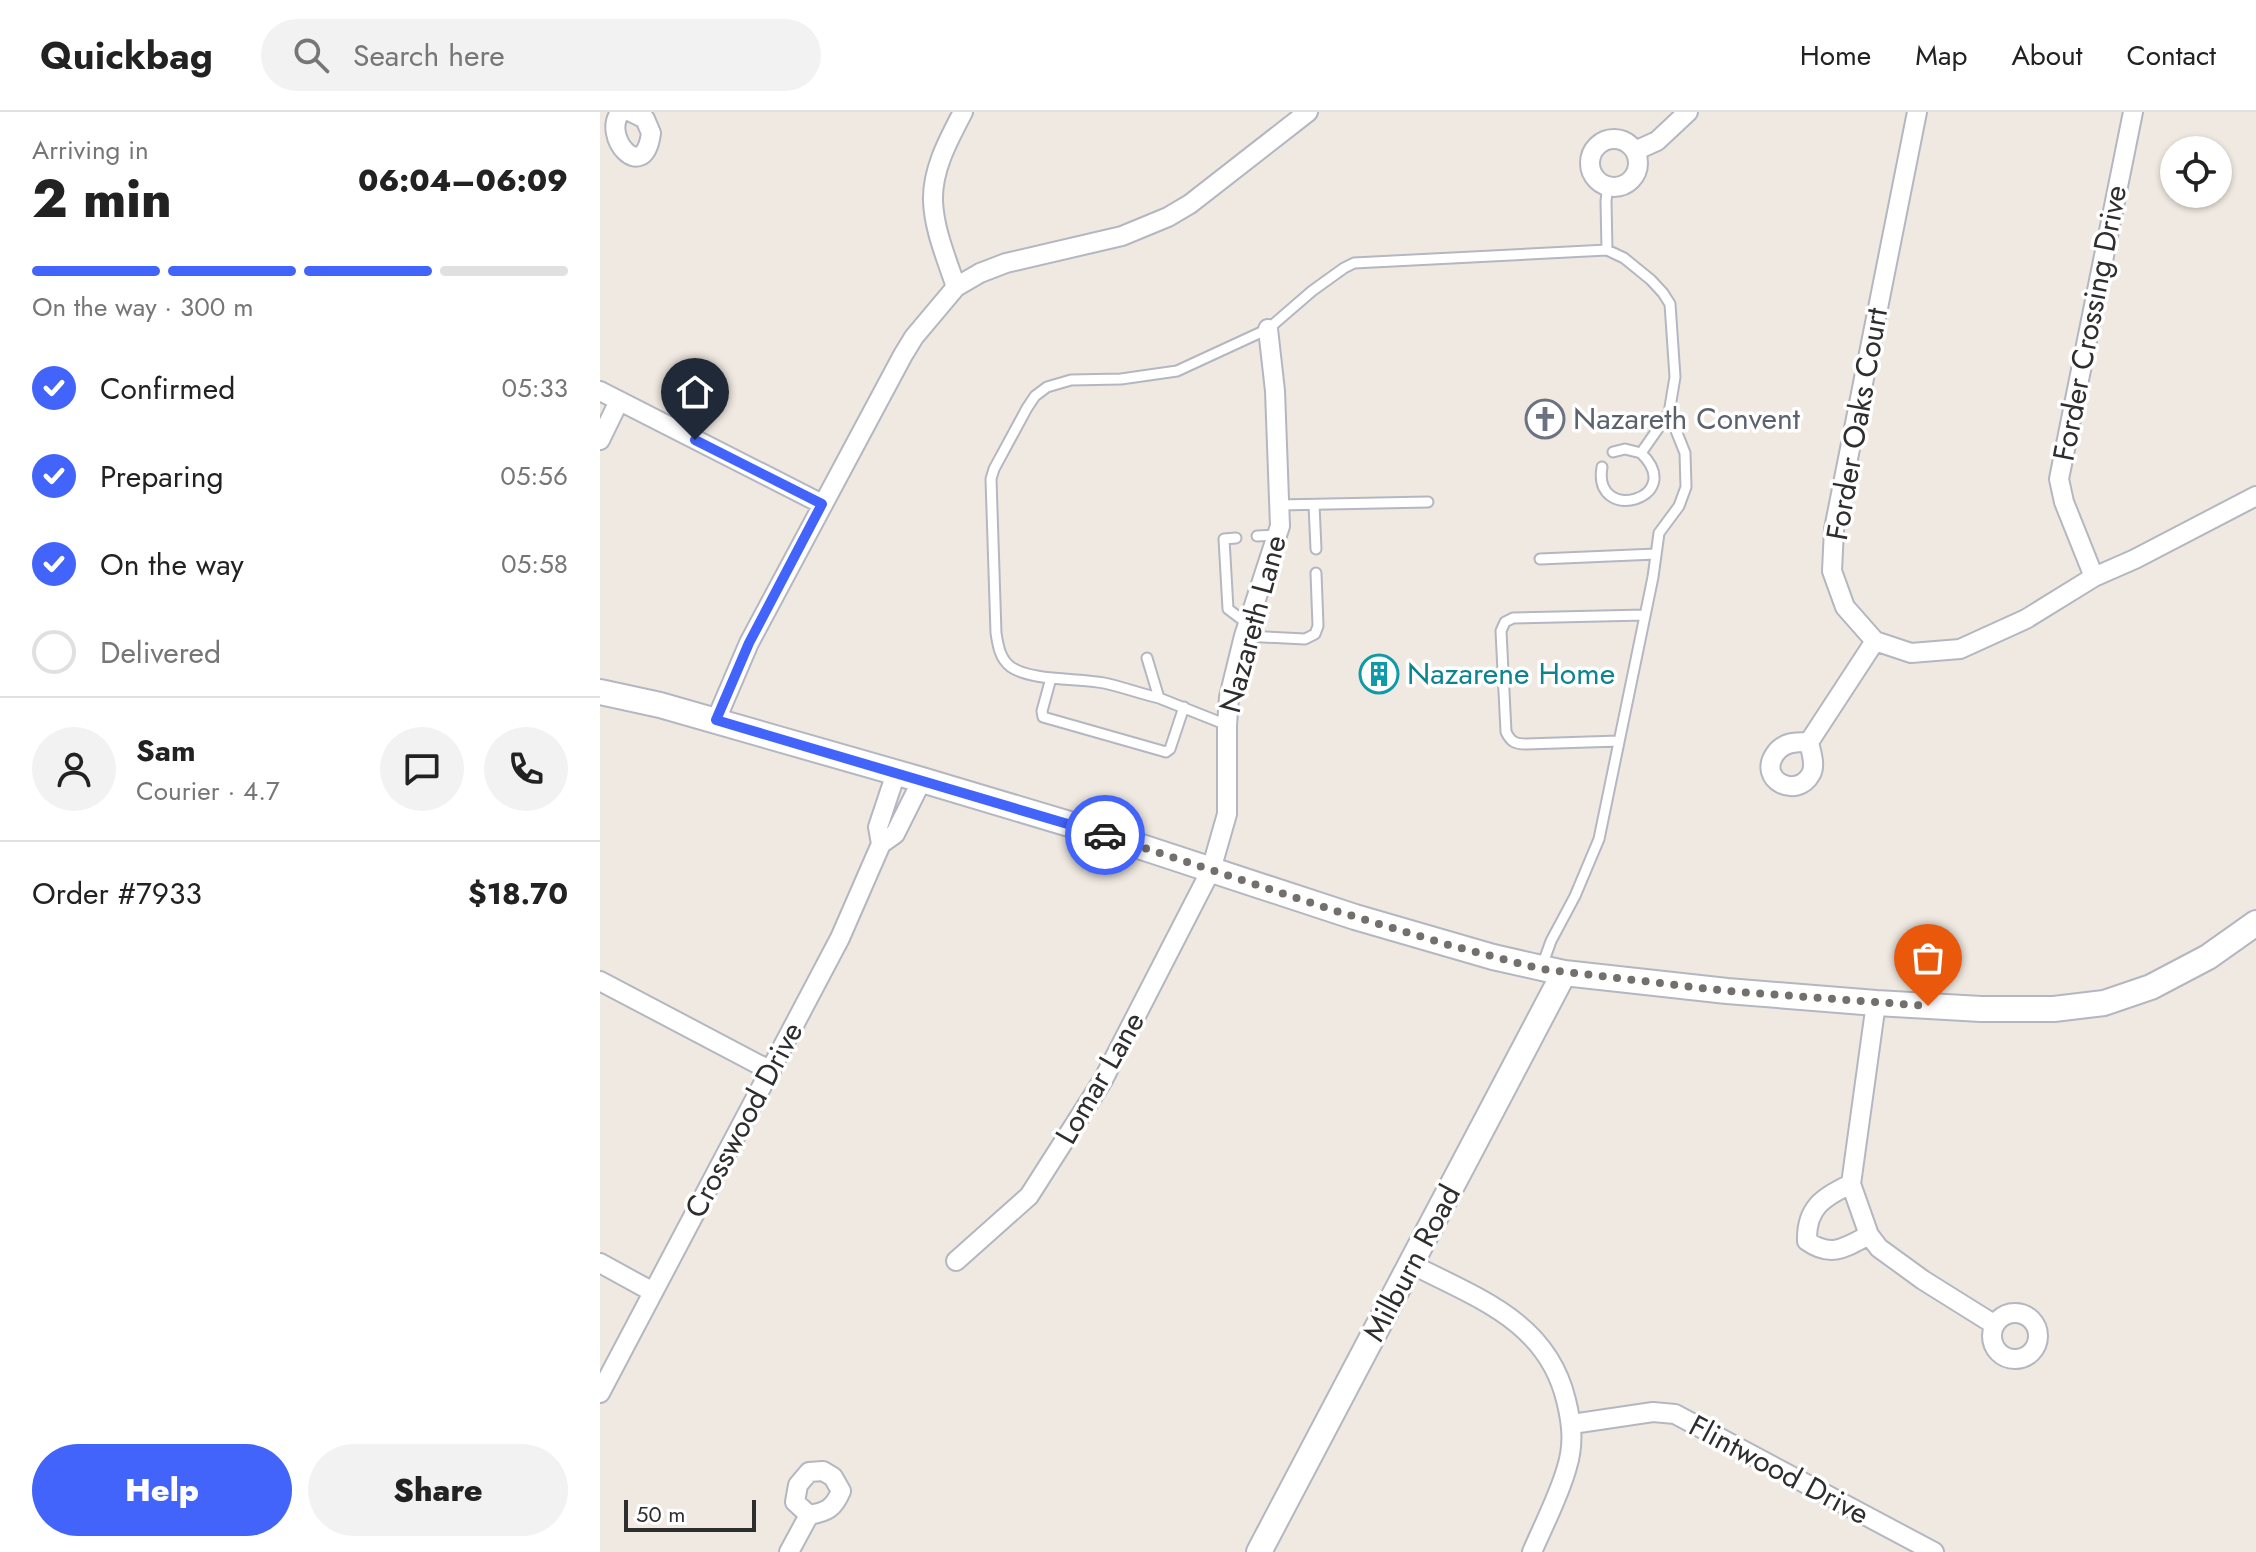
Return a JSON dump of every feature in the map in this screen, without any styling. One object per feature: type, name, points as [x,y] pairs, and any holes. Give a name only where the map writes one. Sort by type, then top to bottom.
[{"type":"street","points":[[610,117],[605,130],[608,145],[622,156],[636,155],[645,149],[651,133],[645,119],[631,112]]},
{"type":"street","points":[[956,287],[933,201],[946,143],[963,112]]},
{"type":"street","points":[[716,720],[749,643],[914,337],[956,287],[1006,263],[1122,236],[1168,217],[1190,204],[1308,112]]},
{"type":"street","points":[[1635,151],[1657,141],[1688,112]]},
{"type":"street","name":"Forder Oaks Court","points":[[1875,641],[1845,607],[1832,571],[1834,529],[1917,112]]},
{"type":"street","name":"Forder Crossing Drive","points":[[2094,577],[2064,502],[2059,479],[2133,112]]},
{"type":"street","points":[[1606,140],[1622,140],[1635,151],[1638,165],[1632,179],[1620,186],[1608,185],[1593,174],[1594,151],[1606,140]]},
{"type":"street","name":"Nazareth Lane","points":[[1211,870],[1227,814],[1229,697],[1246,630],[1280,526],[1275,391],[1268,329]]},
{"type":"street","points":[[600,391],[822,504]]},
{"type":"street","points":[[600,440],[619,401]]},
{"type":"street","points":[[1809,742],[1875,641],[1911,653],[1960,649],[2026,619],[2094,577],[2256,496]]},
{"type":"street","points":[[600,692],[637,698],[922,780],[1355,917],[1552,971],[1727,991],[1876,1003],[2028,1010],[2077,1007],[2127,996],[2179,974],[2256,923]]},
{"type":"street","name":"Crosswood Drive","points":[[881,844],[878,827],[896,773]]},
{"type":"street","name":"Crosswood Drive","points":[[600,1393],[840,938],[881,844],[895,834],[922,780]]},
{"type":"street","name":"Lomar Lane","points":[[956,1261],[1029,1196],[1103,1080],[1211,870]]},
{"type":"street","name":"Milburn Road","points":[[1259,1552],[1411,1264],[1552,971]]},
{"type":"street","points":[[600,981],[771,1071]]},
{"type":"street","points":[[1876,1003],[1851,1184],[1869,1235],[1879,1248],[1923,1280],[1995,1325]]},
{"type":"street","points":[[1851,1184],[1831,1193],[1812,1211],[1807,1224],[1807,1241],[1819,1249],[1838,1250],[1869,1235]]},
{"type":"street","points":[[600,1263],[653,1292]]},
{"type":"street","points":[[1411,1264],[1490,1305],[1521,1325],[1541,1345],[1556,1368],[1572,1424],[1572,1442],[1567,1465],[1532,1552]]},
{"type":"street","name":"Flintwood Drive","points":[[1572,1424],[1653,1412],[1675,1414],[1934,1552]]},
{"type":"street","points":[[789,1552],[809,1515]]},
{"type":"lane","points":[[1607,250],[1608,185]]},
{"type":"lane","points":[[1227,725],[1159,698],[1106,684],[1025,674],[1003,661],[996,633],[991,479],[1035,396],[1059,382],[1152,376],[1177,371],[1268,329],[1312,291],[1354,263],[1607,250],[1624,258],[1651,280],[1670,304],[1675,377],[1669,413],[1641,453]]},
{"type":"lane","points":[[1552,971],[1551,941],[1575,896],[1599,839],[1659,533],[1679,506],[1686,487],[1685,453],[1669,413]]},
{"type":"lane","points":[[1602,467],[1602,483],[1612,497],[1621,501],[1639,499],[1646,493],[1654,478],[1649,460],[1641,453],[1625,449],[1613,452]]},
{"type":"lane","points":[[1279,505],[1428,502]]},
{"type":"lane","points":[[1314,505],[1316,549]]},
{"type":"lane","points":[[1257,536],[1278,535]]},
{"type":"lane","points":[[1236,538],[1224,539],[1228,609],[1246,630],[1305,639],[1315,634],[1318,626],[1316,573]]},
{"type":"lane","points":[[1540,559],[1656,554]]},
{"type":"lane","points":[[1619,741],[1517,744],[1510,740],[1506,732],[1501,631],[1505,622],[1513,618],[1645,615]]},
{"type":"lane","points":[[1147,658],[1159,698]]},
{"type":"lane","points":[[1051,678],[1043,717],[1166,752],[1170,749],[1184,707]]},
{"type":"way so far","points":[[1105,835],[1336,911],[1541,969],[1727,991],[1928,1006]]},
{"type":"place","name":"Nazareth Convent","points":[[1545,419]]},
{"type":"place","name":"Nazarene Home","points":[[1379,674]]},
{"type":"route","points":[[695,440],[822,504],[749,643],[716,720],[1105,835]]}]
